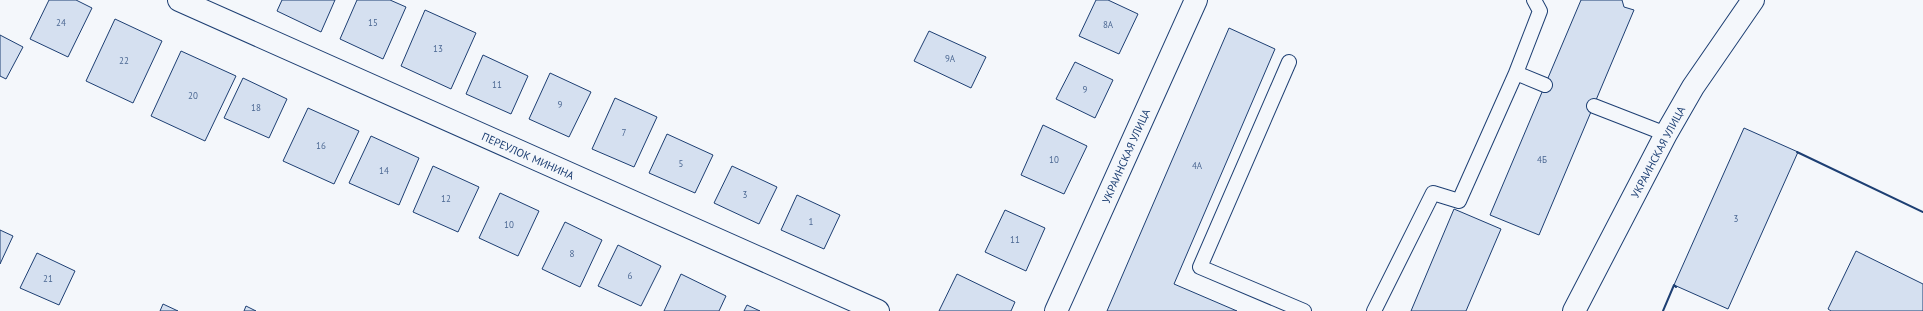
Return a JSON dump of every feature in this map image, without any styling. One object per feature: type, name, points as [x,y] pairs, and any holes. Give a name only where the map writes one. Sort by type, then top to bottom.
[{"type":"street","name":"ПЕРЕУЛОК МИНИНА","points":[[179,0],[878,311]]},
{"type":"street","name":"УКРАИНСКАЯ УЛИЦА","points":[[1056,311],[1196,0]]},
{"type":"street","name":"УКРАИНСКАЯ УЛИЦА","points":[[1574,311],[1666,134],[1693,87],[1753,0]]},
{"type":"lane","points":[[1374,311],[1434,193],[1459,201],[1516,73],[1540,11],[1534,0]]},
{"type":"lane","points":[[1289,62],[1200,267],[1304,311]]},
{"type":"lane","points":[[1516,73],[1545,86]]},
{"type":"lane","points":[[1594,106],[1666,134]]},
{"type":"building","points":[[49,0],[76,0],[92,8],[68,57],[30,39]]},
{"type":"building","points":[[282,0],[335,0],[321,32],[277,11]]},
{"type":"building","points":[[357,0],[390,0],[406,7],[383,59],[340,39]]},
{"type":"building","points":[[1096,0],[1108,0],[1138,14],[1119,54],[1079,36]]},
{"type":"building","points":[[1581,0],[1622,0],[1624,7],[1634,10],[1539,235],[1490,215]]},
{"type":"building","points":[[425,10],[476,33],[451,89],[401,66]]},
{"type":"building","points":[[115,19],[162,41],[133,103],[86,81]]},
{"type":"building","points":[[1229,28],[1275,49],[1174,284],[1237,311],[1107,311]]},
{"type":"building","points":[[929,31],[986,57],[971,88],[914,61]]},
{"type":"building","points":[[0,35],[23,47],[6,79],[0,76]]},
{"type":"building","points":[[181,51],[236,76],[205,141],[151,116]]},
{"type":"building","points":[[483,55],[528,76],[511,114],[466,94]]},
{"type":"building","points":[[1075,62],[1113,80],[1095,118],[1056,99]]},
{"type":"building","points":[[550,73],[591,92],[569,137],[529,119]]},
{"type":"building","points":[[243,78],[287,99],[269,138],[224,118]]},
{"type":"building","points":[[615,98],[657,117],[634,167],[592,149]]},
{"type":"building","points":[[308,108],[359,131],[334,184],[283,161]]},
{"type":"building","points":[[1043,125],[1087,146],[1064,194],[1021,175]]},
{"type":"building","points":[[1744,128],[1798,152],[1728,309],[1674,285]]},
{"type":"building","points":[[667,134],[713,155],[695,193],[649,173]]},
{"type":"building","points":[[371,136],[419,158],[399,205],[349,183]]},
{"type":"building","points":[[433,166],[479,187],[458,232],[413,212]]},
{"type":"building","points":[[732,166],[777,187],[759,224],[714,203]]},
{"type":"building","points":[[500,193],[539,211],[518,256],[479,238]]},
{"type":"building","points":[[797,195],[840,215],[824,249],[781,230]]},
{"type":"building","points":[[1454,209],[1501,229],[1466,311],[1411,311]]},
{"type":"building","points":[[1005,210],[1045,228],[1026,271],[985,252]]},
{"type":"building","points":[[565,222],[602,240],[580,287],[542,269]]},
{"type":"building","points":[[0,230],[13,236],[0,264]]},
{"type":"building","points":[[618,245],[661,266],[641,306],[598,286]]},
{"type":"building","points":[[1856,251],[1923,284],[1923,311],[1831,311],[1828,309]]},
{"type":"building","points":[[37,253],[75,271],[59,305],[20,288]]},
{"type":"building","points":[[681,274],[726,296],[719,311],[664,311]]},
{"type":"building","points":[[957,274],[1015,302],[1011,311],[939,311]]},
{"type":"building","points":[[163,304],[178,311],[160,311]]},
{"type":"building","points":[[747,305],[760,311],[744,311]]},
{"type":"building","points":[[246,306],[256,311],[244,311]]},
{"type":"wall","points":[[1797,152],[1923,212]]},
{"type":"wall","points":[[1663,311],[1674,285],[1676,287]]}]
